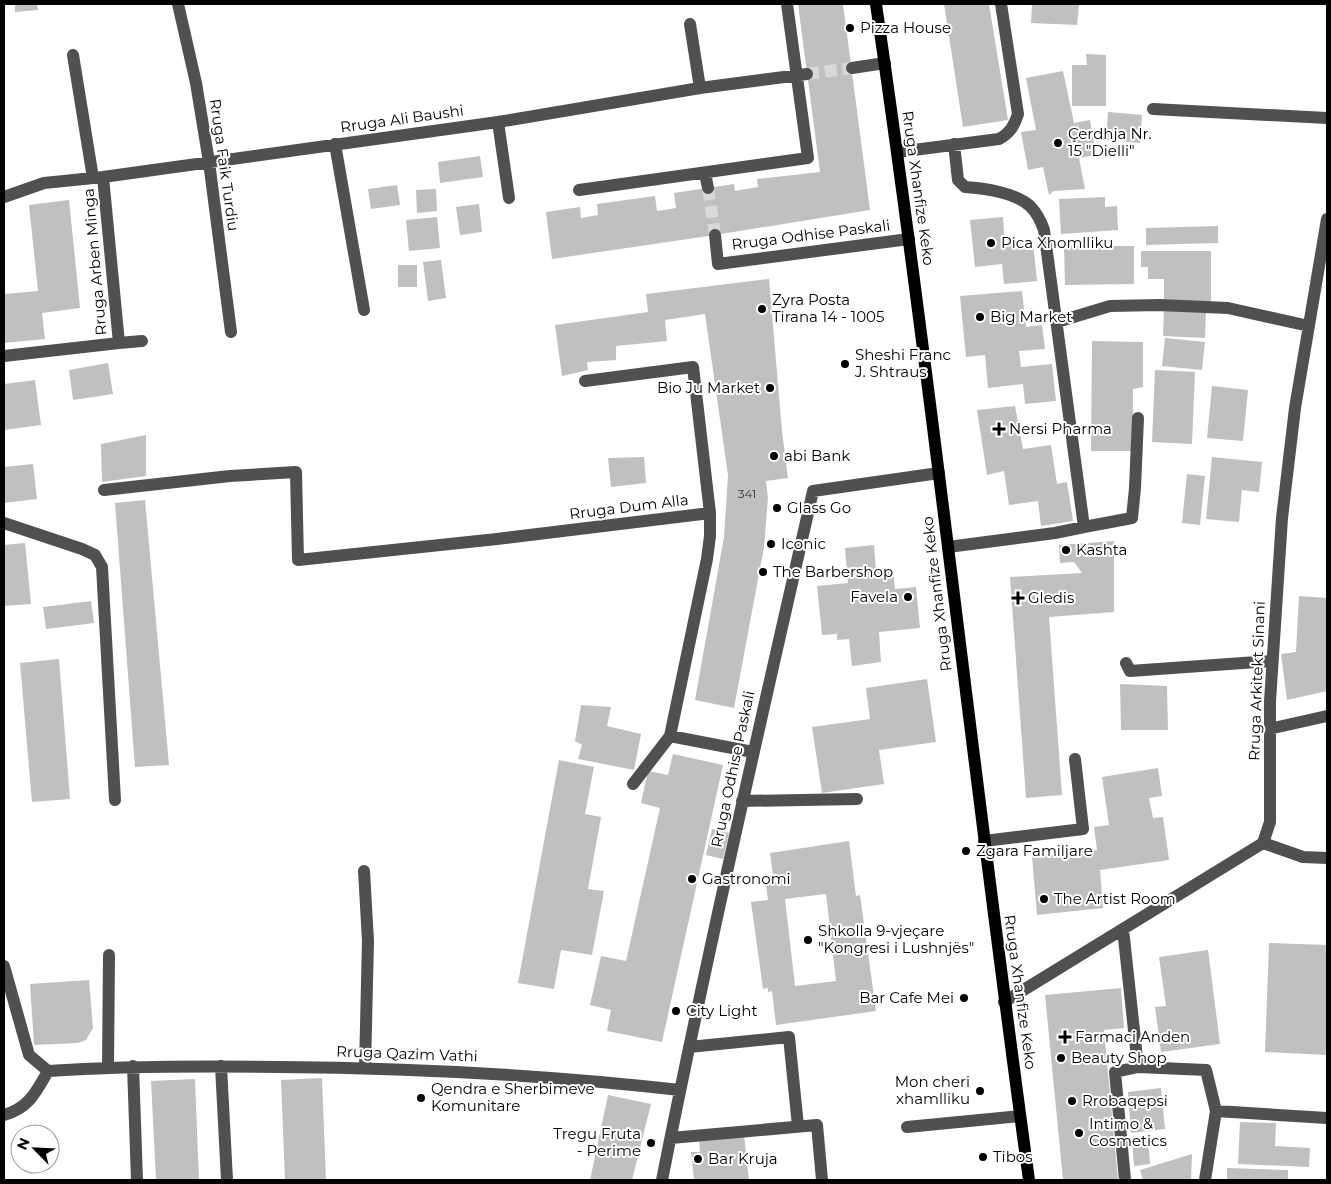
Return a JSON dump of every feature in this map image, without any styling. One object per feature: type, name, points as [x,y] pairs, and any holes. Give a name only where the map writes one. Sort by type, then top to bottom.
[{"type":"main road","name":"Rruga Xhanfize Keko","points":[[876,4],[898,152],[1004,1002],[1029,1180]]},
{"type":"street","name":"Rruga Faik Turdiu","points":[[178,4],[196,83],[209,162],[231,332]]},
{"type":"street","points":[[579,190],[808,158],[802,74],[787,4]]},
{"type":"street","points":[[898,152],[999,139],[1008,134],[1018,114],[1001,4]]},
{"type":"street","points":[[690,24],[700,88]]},
{"type":"street","name":"Rruga Arben Minga","points":[[73,55],[98,177],[119,343]]},
{"type":"street","points":[[852,68],[885,63]]},
{"type":"street","name":"Rruga Ali Baushi","points":[[4,198],[44,183],[498,122],[700,88],[802,74]]},
{"type":"street","points":[[1153,109],[1327,118]]},
{"type":"street","points":[[498,122],[509,198]]},
{"type":"street","points":[[335,144],[364,310]]},
{"type":"street","points":[[954,144],[958,180],[965,187],[979,188],[1019,199],[1029,205],[1039,216],[1044,230],[1084,527]]},
{"type":"street","points":[[705,173],[708,188]]},
{"type":"street","name":"Rruga Arkitekt Sinani","points":[[1263,843],[1270,822],[1269,729],[1271,661],[1287,470],[1295,408],[1327,219]]},
{"type":"street","name":"Rruga Odhise Paskali","points":[[715,235],[718,264],[909,239]]},
{"type":"street","points":[[1057,322],[1110,306],[1159,305],[1228,308],[1309,326]]},
{"type":"street","name":"Rruga Arben Minga","points":[[4,356],[142,341]]},
{"type":"street","name":"Rruga Dum Alla","points":[[104,490],[230,476],[296,472],[298,560],[497,539],[710,513],[693,367],[585,381]]},
{"type":"street","points":[[948,547],[1056,533],[1132,518],[1138,418]]},
{"type":"street","name":"Rruga Odhise Paskali","points":[[662,1180],[742,801],[814,491],[939,473]]},
{"type":"street","points":[[633,784],[670,736],[710,536],[710,513]]},
{"type":"street","points":[[4,523],[82,549],[95,555],[102,567],[115,800]]},
{"type":"street","points":[[1126,663],[1130,671],[1271,661]]},
{"type":"street","points":[[1269,729],[1327,716]]},
{"type":"street","points":[[670,736],[753,752]]},
{"type":"street","points":[[984,841],[1083,829],[1075,759]]},
{"type":"street","points":[[742,801],[858,799]]},
{"type":"street","points":[[1004,1002],[1263,843],[1303,857],[1327,858]]},
{"type":"street","points":[[364,871],[368,941],[365,1068]]},
{"type":"street","points":[[1123,929],[1138,1066]]},
{"type":"street","points":[[108,955],[108,1067]]},
{"type":"street","points":[[4,966],[29,1055],[48,1071],[34,1097],[12,1113],[4,1115]]},
{"type":"street","points":[[689,1047],[789,1037],[798,1126]]},
{"type":"street","points":[[133,1066],[137,1180]]},
{"type":"street","name":"Rruga Qazim Vathi","points":[[48,1071],[133,1066],[365,1068],[454,1071],[680,1090]]},
{"type":"street","points":[[221,1066],[227,1180]]},
{"type":"street","points":[[1125,1180],[1115,1072],[1138,1066],[1206,1070],[1216,1110],[1205,1180]]},
{"type":"street","points":[[1216,1110],[1327,1118]]},
{"type":"street","points":[[907,1127],[1020,1116]]},
{"type":"street","points":[[671,1138],[816,1125],[822,1180]]},
{"type":"building","points":[[15,4],[37,4],[38,10],[15,12]]},
{"type":"building","points":[[798,4],[843,4],[870,210],[552,259],[546,212],[580,207],[581,218],[598,215],[597,204],[655,196],[657,211],[676,208],[674,193],[734,184],[735,191],[758,187],[757,179],[820,172]]},
{"type":"building","points":[[944,4],[989,4],[1008,120],[963,127]]},
{"type":"building","points":[[1032,4],[1079,4],[1077,25],[1031,23]]},
{"type":"building","points":[[1086,54],[1106,55],[1106,106],[1072,106],[1072,65],[1087,65]]},
{"type":"building","name":"Çerdhja Nr. 15 \"Dielli\"","points":[[1063,71],[1074,123],[1090,120],[1096,155],[1079,158],[1085,189],[1054,191],[1049,195],[1043,167],[1028,170],[1021,132],[1036,130],[1026,78]]},
{"type":"building","points":[[1108,112],[1142,115],[1140,143],[1106,140]]},
{"type":"building","points":[[480,156],[483,177],[440,183],[438,162]]},
{"type":"building","points":[[397,185],[400,205],[371,209],[368,189]]},
{"type":"building","points":[[436,189],[437,211],[417,213],[416,190]]},
{"type":"building","points":[[1105,197],[1105,207],[1117,206],[1118,230],[1061,234],[1059,199]]},
{"type":"building","points":[[69,200],[80,308],[42,313],[45,339],[4,343],[4,294],[38,291],[29,205]]},
{"type":"building","points":[[479,204],[482,232],[460,235],[456,207]]},
{"type":"building","points":[[437,217],[440,248],[409,251],[406,220]]},
{"type":"building","points":[[1003,217],[1005,246],[1033,243],[1037,281],[1004,284],[1002,264],[975,267],[970,220]]},
{"type":"building","points":[[1218,226],[1218,243],[1146,245],[1146,228]]},
{"type":"building","points":[[1064,246],[1134,246],[1134,284],[1065,285]]},
{"type":"building","points":[[1141,251],[1211,251],[1211,304],[1164,305],[1164,279],[1148,279],[1148,267],[1141,267]]},
{"type":"building","points":[[441,260],[446,298],[428,301],[423,262]]},
{"type":"building","points":[[398,265],[417,265],[417,287],[398,287]]},
{"type":"building","points":[[769,279],[782,431],[788,478],[766,481],[768,498],[764,547],[734,708],[695,700],[724,537],[728,475],[705,314],[665,320],[667,341],[616,346],[616,360],[587,362],[588,370],[562,376],[555,325],[648,312],[646,294]]},
{"type":"building","points":[[1022,291],[1026,327],[1042,325],[1045,349],[1019,351],[1021,367],[1052,364],[1056,401],[1025,404],[1023,384],[988,388],[985,355],[966,357],[960,296]]},
{"type":"building","points":[[1164,310],[1206,311],[1205,338],[1163,336]]},
{"type":"building","points":[[1165,338],[1205,342],[1202,370],[1162,366]]},
{"type":"building","points":[[1092,341],[1143,342],[1143,387],[1133,389],[1133,451],[1091,451]]},
{"type":"building","points":[[108,363],[113,394],[73,400],[69,370]]},
{"type":"building","points":[[1155,370],[1195,372],[1192,444],[1152,442]]},
{"type":"building","points":[[35,380],[41,425],[4,430],[4,384]]},
{"type":"building","points":[[1212,386],[1248,390],[1243,441],[1207,438]]},
{"type":"building","points":[[1015,406],[1023,449],[1051,445],[1057,484],[1067,482],[1073,521],[1041,526],[1038,501],[1009,505],[1004,471],[987,475],[977,410]]},
{"type":"building","points":[[146,435],[146,476],[102,482],[101,444]]},
{"type":"building","points":[[644,457],[646,483],[611,487],[608,458]]},
{"type":"building","points":[[1212,457],[1262,462],[1259,492],[1242,490],[1239,522],[1206,519]]},
{"type":"building","points":[[33,464],[37,499],[4,503],[4,467]]},
{"type":"building","points":[[1187,474],[1205,476],[1200,525],[1182,523]]},
{"type":"building","points":[[145,500],[169,765],[135,767],[115,503]]},
{"type":"building","points":[[1114,541],[1114,612],[1049,617],[1062,795],[1026,798],[1010,577],[1082,573],[1074,562],[1060,563],[1059,545]]},
{"type":"building","points":[[25,543],[31,604],[4,606],[4,545]]},
{"type":"building","points":[[874,545],[876,571],[893,570],[895,589],[916,587],[920,628],[879,632],[881,662],[852,666],[849,639],[837,640],[837,634],[822,635],[817,586],[848,583],[845,548]]},
{"type":"building","points":[[1299,596],[1327,598],[1327,691],[1287,700],[1281,654],[1296,652]]},
{"type":"building","points":[[91,601],[94,623],[46,629],[43,607]]},
{"type":"building","points":[[59,659],[70,799],[32,802],[20,663]]},
{"type":"building","points":[[927,679],[936,742],[879,750],[884,784],[822,793],[812,727],[870,719],[866,688]]},
{"type":"building","points":[[1120,684],[1167,686],[1168,730],[1121,730]]},
{"type":"building","points":[[581,705],[611,707],[607,726],[641,734],[634,770],[578,759],[582,745],[575,741]]},
{"type":"building","points":[[673,754],[723,765],[662,1042],[607,1031],[611,1010],[590,1005],[601,956],[626,961],[660,808],[641,803],[648,771],[668,775]]},
{"type":"building","points":[[559,760],[594,767],[585,814],[601,817],[588,889],[604,891],[592,955],[561,950],[554,989],[518,983]]},
{"type":"building","points":[[1158,768],[1162,796],[1149,798],[1153,818],[1163,817],[1169,860],[1100,870],[1103,908],[1037,915],[1032,857],[1097,850],[1094,827],[1109,825],[1102,777]]},
{"type":"building","points":[[712,829],[729,833],[723,859],[706,855]]},
{"type":"building","points":[[849,841],[856,896],[860,895],[876,1011],[776,1025],[772,991],[768,992],[768,988],[763,989],[751,902],[768,900],[766,884],[779,882],[777,874],[773,875],[770,853]],"holes":[[[826,894],[836,981],[795,986],[785,899]]]},
{"type":"building","points":[[1269,943],[1327,945],[1327,1055],[1265,1052]]},
{"type":"building","points":[[1208,950],[1220,1044],[1161,1052],[1155,1007],[1166,1006],[1159,957]]},
{"type":"building","points":[[89,980],[93,1028],[86,1040],[78,1043],[34,1045],[30,984]]},
{"type":"building","points":[[1121,988],[1124,1028],[1104,1030],[1118,1180],[1063,1180],[1045,995]]},
{"type":"building","points":[[322,1078],[326,1180],[285,1180],[281,1080]]},
{"type":"building","points":[[195,1079],[199,1180],[156,1180],[151,1081]]},
{"type":"building","points":[[1161,1088],[1165,1129],[1131,1133],[1128,1092]]},
{"type":"building","points":[[608,1095],[651,1104],[632,1180],[590,1180]]},
{"type":"building","points":[[1240,1122],[1276,1123],[1275,1146],[1310,1148],[1309,1167],[1238,1164]]},
{"type":"building","points":[[744,1135],[749,1180],[694,1180],[691,1152],[700,1152],[699,1139]]},
{"type":"building","points":[[1148,1137],[1150,1164],[1134,1166],[1132,1138]]},
{"type":"building","points":[[1192,1154],[1191,1180],[1143,1180],[1140,1170]]},
{"type":"building","points":[[1227,1168],[1288,1170],[1288,1180],[1227,1180]]},
{"type":"tunnel","points":[[807,74],[852,68]]},
{"type":"tunnel","points":[[708,188],[715,235]]},
{"type":"place","name":"Pizza House","points":[[850,28]]},
{"type":"place","name":"Çerdhja Nr. 15 \"Dielli\"","points":[[1058,143]]},
{"type":"place","name":"Pica Xhomlliku","points":[[991,243]]},
{"type":"place","name":"Zyra Posta Tirana 14 - 1005","points":[[762,309]]},
{"type":"place","name":"Big Market","points":[[980,317]]},
{"type":"place","name":"Sheshi Franc J. Shtraus","points":[[845,364]]},
{"type":"place","name":"Bio Ju Market","points":[[770,388]]},
{"type":"place","name":"Nersi Pharma","points":[[999,429]]},
{"type":"place","name":"abi Bank","points":[[774,456]]},
{"type":"place","name":"Glass Go","points":[[777,508]]},
{"type":"place","name":"Iconic","points":[[771,544]]},
{"type":"place","name":"Kashta","points":[[1066,550]]},
{"type":"place","name":"The Barbershop","points":[[763,572]]},
{"type":"place","name":"Favela","points":[[908,597]]},
{"type":"place","name":"Gledis","points":[[1018,598]]},
{"type":"place","name":"Zgara Familjare","points":[[966,851]]},
{"type":"place","name":"Gastronomi","points":[[692,879]]},
{"type":"place","name":"The Artist Room","points":[[1044,899]]},
{"type":"place","name":"Shkolla 9-vjeçare \"Kongresi i Lushnjës\"","points":[[808,940]]},
{"type":"place","name":"Bar Cafe Mei","points":[[964,998]]},
{"type":"place","name":"City Light","points":[[676,1011]]},
{"type":"place","name":"Farmaci Anden","points":[[1065,1037]]},
{"type":"place","name":"Beauty Shop","points":[[1061,1058]]},
{"type":"place","name":"Mon cheri xhamlliku","points":[[980,1091]]},
{"type":"place","name":"Qendra e Sherbimeve Komunitare","points":[[421,1098]]},
{"type":"place","name":"Rrobaqepsi","points":[[1072,1101]]},
{"type":"place","name":"Intimo & Cosmetics","points":[[1079,1133]]},
{"type":"place","name":"Tregu Fruta - Perime","points":[[651,1143]]},
{"type":"place","name":"Tibos","points":[[983,1157]]},
{"type":"place","name":"Bar Kruja","points":[[698,1159]]}]
